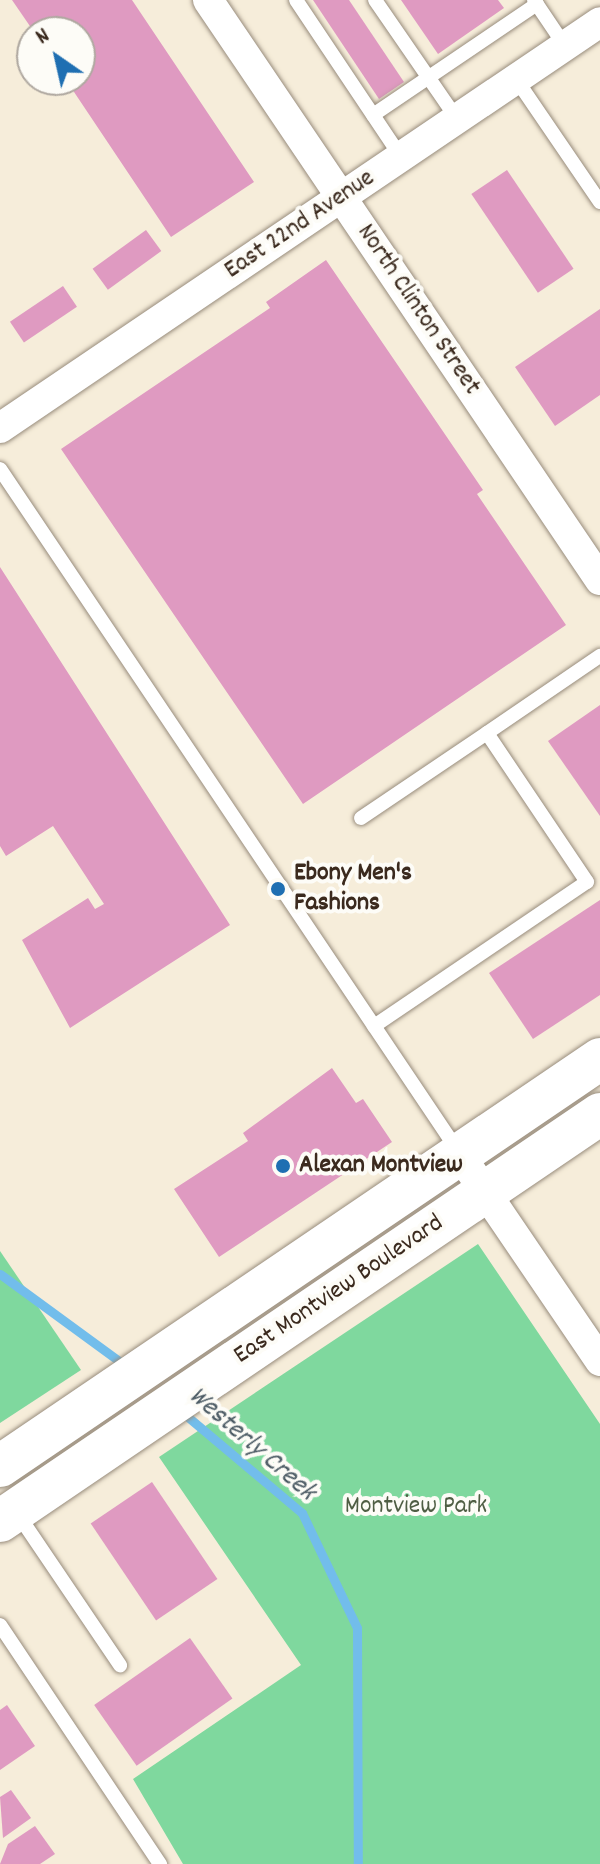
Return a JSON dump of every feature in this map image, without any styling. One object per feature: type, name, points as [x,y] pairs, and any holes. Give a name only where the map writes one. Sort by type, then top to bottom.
[{"type":"main road","name":"East Montview Boulevard","points":[[0,1466],[600,1059]]},
{"type":"main road","name":"East Montview Boulevard","points":[[8,1515],[600,1114]]},
{"type":"street","name":"North Clinton Street","points":[[208,0],[600,580]]},
{"type":"street","name":"East 22nd Avenue","points":[[0,428],[600,22]]},
{"type":"street","points":[[460,1155],[600,1361]]},
{"type":"lane","points":[[296,0],[401,157]]},
{"type":"lane","points":[[375,0],[457,119]]},
{"type":"lane","points":[[373,115],[536,2],[565,46]]},
{"type":"lane","points":[[516,79],[600,202]]},
{"type":"lane","points":[[0,469],[460,1155]]},
{"type":"lane","points":[[361,818],[600,656]]},
{"type":"lane","points":[[374,1026],[587,882],[487,733]]},
{"type":"lane","points":[[8,1515],[120,1665]]},
{"type":"lane","points":[[0,1625],[160,1864]]},
{"type":"green space","name":"Montview Park","points":[[478,1244],[600,1424],[600,1864],[183,1864],[133,1779],[301,1665],[159,1457]]},
{"type":"green space","points":[[0,1251],[81,1370],[0,1423]]},
{"type":"building","points":[[12,0],[132,0],[254,182],[171,237],[77,96],[96,96],[96,16],[23,16]]},
{"type":"building","points":[[313,0],[349,0],[404,82],[379,99]]},
{"type":"building","points":[[401,0],[498,0],[504,8],[438,54]]},
{"type":"building","points":[[507,170],[574,269],[538,293],[471,194]]},
{"type":"building","points":[[146,230],[161,251],[108,290],[93,269]]},
{"type":"building","points":[[326,260],[483,490],[477,494],[566,625],[303,804],[61,449],[270,308],[266,302]]},
{"type":"building","points":[[63,286],[77,307],[24,343],[10,322]]},
{"type":"building","points":[[600,309],[600,395],[555,426],[515,367]]},
{"type":"building","points":[[0,567],[230,925],[70,1028],[22,940],[88,898],[95,909],[104,904],[53,826],[6,856],[0,846]]},
{"type":"building","points":[[600,705],[600,816],[548,741]]},
{"type":"building","points":[[600,900],[600,995],[533,1039],[489,973]]},
{"type":"building","name":"Alexan Montview","points":[[332,1068],[356,1103],[363,1099],[392,1142],[219,1257],[174,1189],[248,1141],[243,1133]]},
{"type":"building","points":[[152,1482],[217,1579],[156,1620],[91,1523]]},
{"type":"building","points":[[190,1638],[232,1699],[137,1766],[94,1705]]},
{"type":"building","points":[[7,1705],[35,1746],[0,1770],[0,1710]]},
{"type":"building","points":[[11,1790],[31,1818],[3,1838],[0,1797]]},
{"type":"building","points":[[35,1826],[55,1854],[40,1864],[0,1864],[8,1844]]},
{"type":"waterway","name":"Westerly Creek","points":[[0,1274],[127,1367]]},
{"type":"waterway","name":"Westerly Creek","points":[[182,1412],[302,1513],[357,1628],[358,1864]]},
{"type":"place","name":"Ebony Men's Fashions","points":[[278,889]]},
{"type":"place","name":"Alexan Montview","points":[[283,1166]]}]
